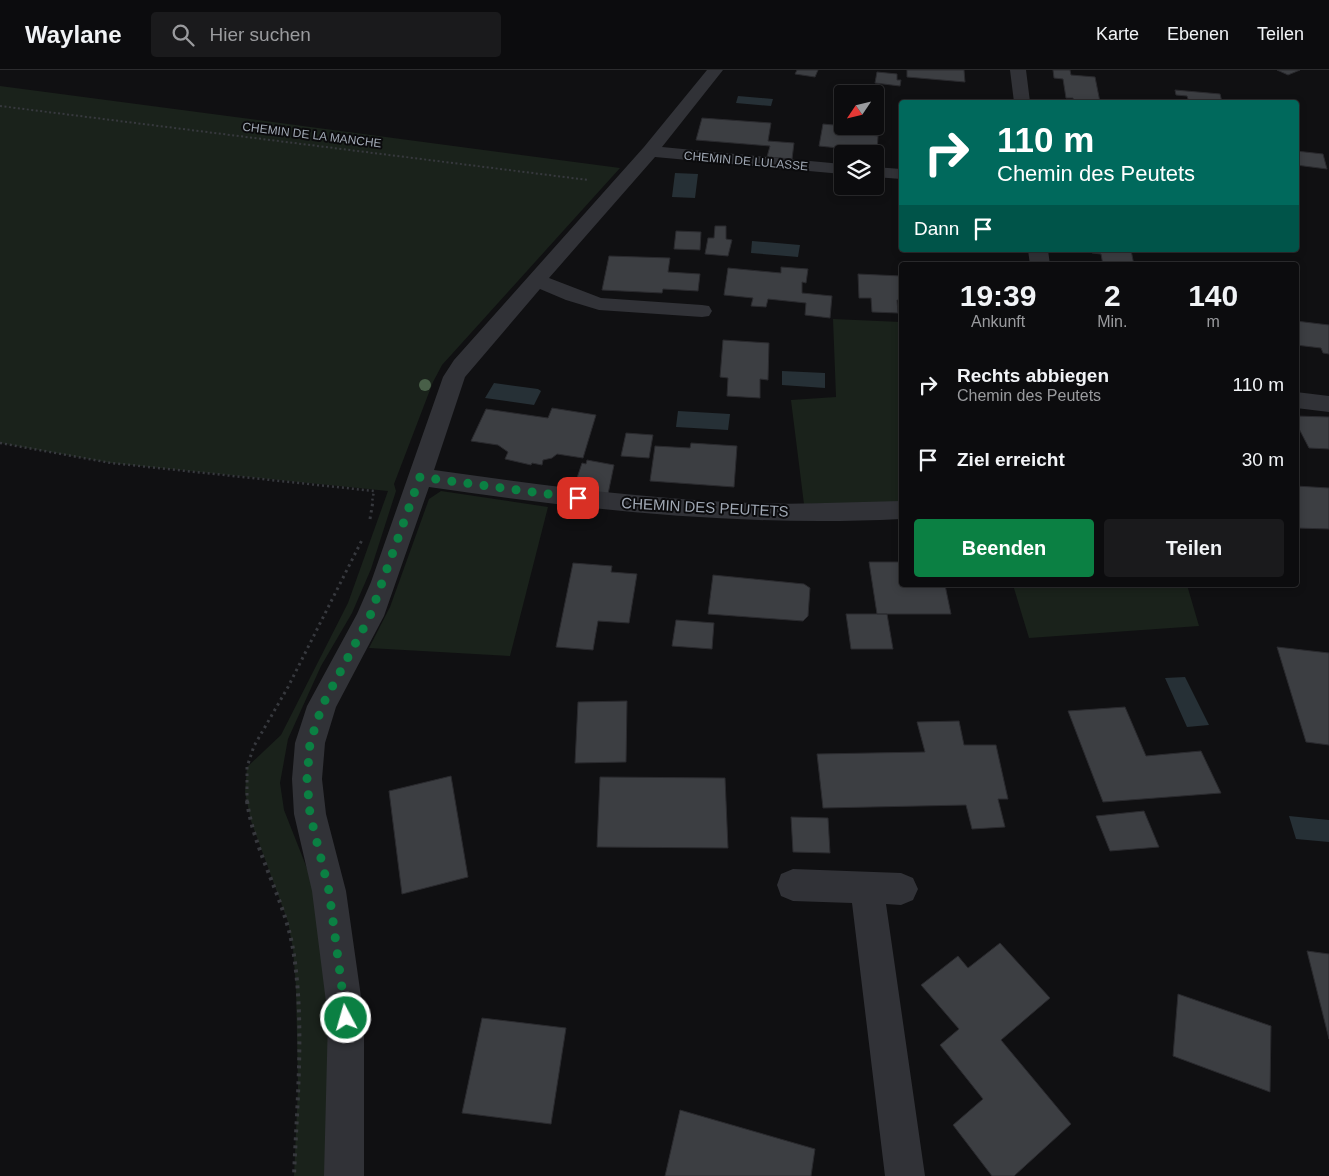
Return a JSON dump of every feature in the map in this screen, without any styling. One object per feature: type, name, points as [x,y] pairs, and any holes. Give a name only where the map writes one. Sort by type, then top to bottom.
[{"type":"street","points":[[344,1176],[346,1018],[329,891],[310,814],[307,779],[310,743],[322,706],[370,616],[454,377],[462,365],[650,152],[715,70]]},
{"type":"street","points":[[1018,70],[1022,100]]},
{"type":"street","name":"CHEMIN DE LULASSE","points":[[650,152],[834,168]]},
{"type":"street","points":[[884,173],[899,174]]},
{"type":"street","points":[[537,280],[573,296],[600,304],[702,311]]},
{"type":"street","points":[[1299,400],[1329,404]]},
{"type":"street","name":"CHEMIN DES PEUTETS","points":[[420,477],[548,495],[702,509],[801,513],[899,510]]},
{"type":"street","points":[[793,885],[902,889]]},
{"type":"street","points":[[867,889],[905,1176]]},
{"type":"path","name":"CHEMIN DE LA MANCHE","points":[[0,106],[621,184]]},
{"type":"path","points":[[0,443],[111,463],[374,491],[369,527]]},
{"type":"path","points":[[294,1176],[298,1087],[296,987],[293,949],[288,922],[251,821],[245,792],[247,767],[256,740],[288,688],[365,535]]},
{"type":"shaded area","points":[[0,86],[620,168],[442,365],[433,382],[394,484],[396,491],[371,569],[352,613],[321,666],[288,739],[280,783],[284,810],[310,876],[326,958],[331,1091],[328,1176],[294,1176],[298,1087],[296,987],[293,949],[288,922],[251,821],[245,792],[247,767],[281,735],[348,603],[388,491],[111,463],[0,443]]},
{"type":"shaded area","points":[[738,96],[773,99],[771,106],[736,103]]},
{"type":"shaded area","points":[[675,173],[698,174],[695,198],[672,197]]},
{"type":"shaded area","points":[[752,241],[800,245],[798,257],[751,253]]},
{"type":"shaded area","points":[[833,319],[899,322],[899,502],[804,504],[791,400],[836,397]]},
{"type":"shaded area","points":[[782,371],[825,373],[825,388],[782,385]]},
{"type":"shaded area","points":[[494,383],[541,391],[534,405],[485,398]]},
{"type":"shaded area","points":[[678,411],[730,414],[728,430],[676,427]]},
{"type":"shaded area","points":[[441,491],[548,507],[510,656],[369,648],[390,607],[429,499]]},
{"type":"shaded area","points":[[1014,587],[1188,587],[1199,626],[1029,638]]},
{"type":"shaded area","points":[[1185,677],[1209,725],[1187,727],[1165,678]]},
{"type":"shaded area","points":[[1289,816],[1329,820],[1329,842],[1296,839]]},
{"type":"building","points":[[797,70],[818,70],[815,77],[795,74]]},
{"type":"building","points":[[907,70],[964,70],[965,82],[907,77]]},
{"type":"building","points":[[1053,70],[1070,70],[1071,75],[1095,77],[1100,100],[1074,100],[1073,98],[1066,98],[1063,79],[1054,78]]},
{"type":"building","points":[[1277,70],[1300,70],[1288,75]]},
{"type":"building","points":[[877,72],[897,74],[897,80],[901,80],[900,86],[875,83]]},
{"type":"building","points":[[1175,90],[1220,94],[1222,100],[1188,100],[1187,96],[1176,95]]},
{"type":"building","points":[[702,118],[771,123],[768,141],[794,143],[792,159],[767,157],[770,146],[696,140]]},
{"type":"building","points":[[823,124],[834,125],[834,135],[878,136],[877,145],[834,145],[834,148],[819,146]]},
{"type":"building","points":[[1299,151],[1323,154],[1327,169],[1299,165]]},
{"type":"building","points":[[715,226],[726,226],[726,239],[732,240],[728,256],[705,254],[708,238],[714,238]]},
{"type":"building","points":[[676,231],[701,232],[700,250],[674,249]]},
{"type":"building","points":[[1131,252],[1133,262],[1102,262],[1101,254],[1092,253]]},
{"type":"building","points":[[609,256],[670,258],[668,272],[700,274],[698,291],[663,289],[662,293],[602,290]]},
{"type":"building","points":[[781,267],[808,269],[806,283],[802,282],[802,293],[832,296],[830,318],[805,315],[806,303],[768,299],[766,307],[751,306],[753,298],[724,295],[728,268],[781,273]]},
{"type":"building","points":[[858,274],[899,276],[898,313],[872,312],[871,298],[859,298]]},
{"type":"building","points":[[1299,321],[1329,325],[1329,354],[1323,353],[1321,348],[1299,345]]},
{"type":"building","points":[[723,340],[769,343],[768,380],[760,379],[760,398],[727,396],[728,378],[720,377]]},
{"type":"building","points":[[552,408],[596,415],[583,458],[557,454],[552,458],[543,460],[542,465],[532,463],[531,465],[505,459],[508,452],[498,445],[471,441],[486,409],[548,418]]},
{"type":"building","points":[[1299,416],[1329,417],[1329,449],[1309,448],[1299,429]]},
{"type":"building","points":[[626,433],[653,435],[649,458],[621,456]]},
{"type":"building","points":[[691,443],[737,446],[734,487],[650,481],[655,446],[690,448]]},
{"type":"building","points":[[587,460],[614,465],[608,494],[577,491],[577,487],[574,487],[582,463],[586,464]]},
{"type":"building","points":[[1299,486],[1329,488],[1329,529],[1299,528]]},
{"type":"building","points":[[869,562],[899,562],[899,587],[945,587],[951,614],[877,614]]},
{"type":"building","points":[[573,563],[612,566],[611,572],[637,574],[629,623],[598,621],[593,650],[556,647]]},
{"type":"building","points":[[713,575],[804,584],[810,588],[808,616],[803,621],[708,614]]},
{"type":"building","points":[[846,614],[887,614],[893,649],[851,649]]},
{"type":"building","points":[[676,620],[714,623],[712,649],[672,646]]},
{"type":"building","points":[[1277,647],[1329,653],[1329,745],[1306,742]]},
{"type":"building","points":[[627,701],[626,762],[575,763],[578,702]]},
{"type":"building","points":[[1125,707],[1146,756],[1201,751],[1221,793],[1103,802],[1068,711]]},
{"type":"building","points":[[959,721],[964,745],[996,745],[1008,799],[998,799],[1005,827],[972,829],[966,805],[823,808],[817,754],[925,752],[917,722]]},
{"type":"building","points":[[451,776],[468,877],[402,894],[389,791]]},
{"type":"building","points":[[600,777],[725,778],[728,848],[597,847]]},
{"type":"building","points":[[1144,811],[1159,847],[1110,851],[1096,816]]},
{"type":"building","points":[[791,817],[828,818],[830,853],[793,852]]},
{"type":"building","points":[[1000,943],[1050,998],[1001,1040],[1071,1124],[1014,1176],[992,1176],[953,1125],[983,1099],[940,1045],[959,1029],[921,985],[958,956],[968,968]]},
{"type":"building","points":[[1307,951],[1329,954],[1329,1039]]},
{"type":"building","points":[[1178,994],[1271,1026],[1270,1092],[1173,1056]]},
{"type":"building","points":[[482,1018],[566,1028],[551,1124],[462,1113]]},
{"type":"building","points":[[680,1110],[815,1149],[811,1176],[665,1176]]},
{"type":"route","points":[[346,1018],[329,891],[310,814],[307,779],[310,743],[322,706],[340,669],[370,616],[384,582],[420,477],[578,498]]}]
